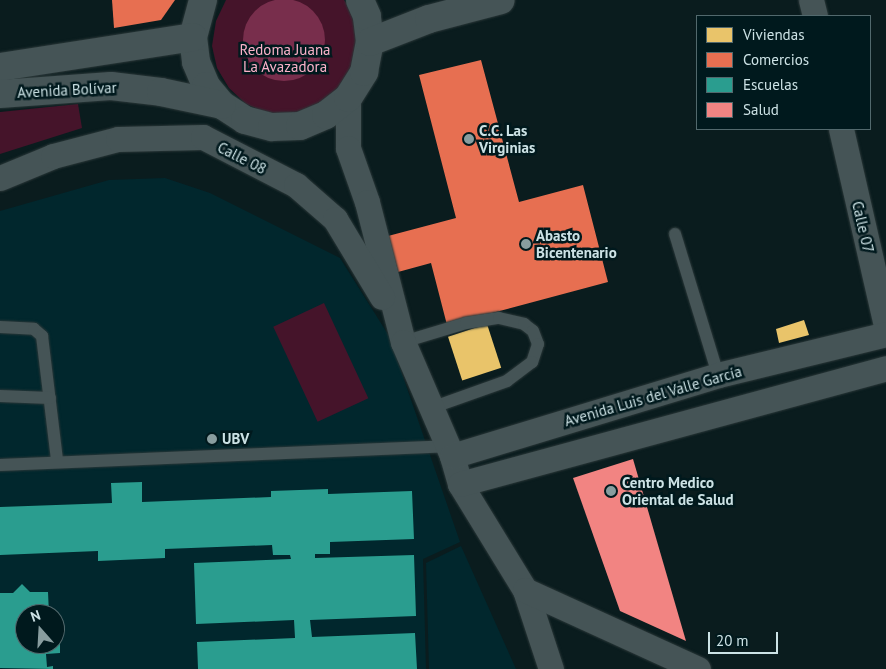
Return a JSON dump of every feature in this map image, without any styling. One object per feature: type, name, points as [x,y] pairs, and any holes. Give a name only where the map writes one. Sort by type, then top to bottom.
[{"type":"street","points":[[203,0],[193,37],[196,62],[206,86],[222,105],[245,120],[272,128],[300,126],[326,116],[348,98],[364,72],[370,42],[367,16],[360,0]]},
{"type":"street","points":[[370,42],[429,20],[502,0]]},
{"type":"street","points":[[811,0],[815,15]]},
{"type":"street","name":"Avenida Bolívar","points":[[0,67],[193,37]]},
{"type":"street","name":"Avenida Bolívar","points":[[0,94],[111,86],[162,92],[222,105]]},
{"type":"street","points":[[348,98],[348,148],[367,202],[404,342],[450,451],[460,484],[525,590],[551,669]]},
{"type":"street","name":"Calle 07","points":[[841,130],[886,325]]},
{"type":"street","name":"Calle 08","points":[[0,178],[53,156],[118,140],[203,138],[296,185],[335,219],[372,277],[404,342]]},
{"type":"street","name":"Avenida Luis del Valle García","points":[[450,451],[718,375],[886,334]]},
{"type":"street","points":[[460,484],[886,368]]},
{"type":"street","points":[[525,590],[698,669]]},
{"type":"lane","points":[[676,234],[718,375]]},
{"type":"lane","points":[[404,342],[466,323],[499,318],[524,324],[533,331],[538,344],[532,362],[507,381],[431,408]]},
{"type":"lane","points":[[0,327],[34,329],[42,336],[56,460]]},
{"type":"lane","points":[[0,396],[50,398]]},
{"type":"lane","points":[[0,464],[56,460],[450,451]]},
{"type":"shaded area","points":[[284,-1],[300,2],[313,11],[322,24],[325,40],[322,56],[313,69],[300,78],[284,81],[268,78],[255,69],[246,56],[243,40],[246,24],[255,11],[268,2]]},
{"type":"shaded area","name":"UBV","points":[[165,178],[210,193],[340,258],[389,336],[460,542],[423,559],[426,669],[0,669],[0,211],[109,180]]},
{"type":"shaded area","points":[[461,546],[516,669],[429,669],[426,563]]},
{"type":"green space","name":"Redoma Juana La Avazadora","points":[[226,0],[344,0],[352,11],[359,35],[357,60],[333,98],[290,115],[267,113],[246,104],[229,88],[217,68],[212,46],[216,21]]},
{"type":"green space","points":[[78,104],[82,128],[0,154],[0,112]]},
{"type":"green space","points":[[324,303],[368,398],[318,422],[273,327]]},
{"type":"building: Viviendas","points":[[804,320],[809,335],[779,343],[776,329]]},
{"type":"building: Viviendas","points":[[487,324],[501,368],[462,380],[448,337]]},
{"type":"building: Comercios","points":[[112,0],[175,0],[161,20],[114,28]]},
{"type":"building: Comercios","points":[[481,60],[519,202],[583,185],[608,282],[447,325],[431,263],[398,272],[388,236],[456,218],[419,75]]},
{"type":"building: Escuelas","points":[[142,482],[142,502],[271,497],[271,491],[328,489],[328,494],[412,491],[414,539],[330,542],[330,554],[315,554],[315,558],[414,555],[416,616],[310,620],[312,637],[415,633],[417,669],[198,669],[197,642],[295,638],[294,620],[196,624],[194,563],[291,559],[290,555],[273,555],[272,545],[165,549],[165,558],[98,561],[98,551],[0,555],[0,507],[112,503],[111,483]]},
{"type":"building: Escuelas","points":[[22,584],[30,592],[48,592],[49,604],[15,604],[15,654],[46,654],[47,667],[53,666],[53,669],[0,668],[0,593],[13,593]]},
{"type":"building: Salud","points":[[633,459],[686,641],[620,611],[573,478]]},
{"type":"place","name":"C.C. Las Virginias","points":[[469,139]]},
{"type":"place","name":"Abasto Bicentenario","points":[[526,244]]},
{"type":"place","name":"UBV","points":[[212,439]]},
{"type":"place","name":"Centro Medico Oriental de Salud","points":[[611,491]]}]
